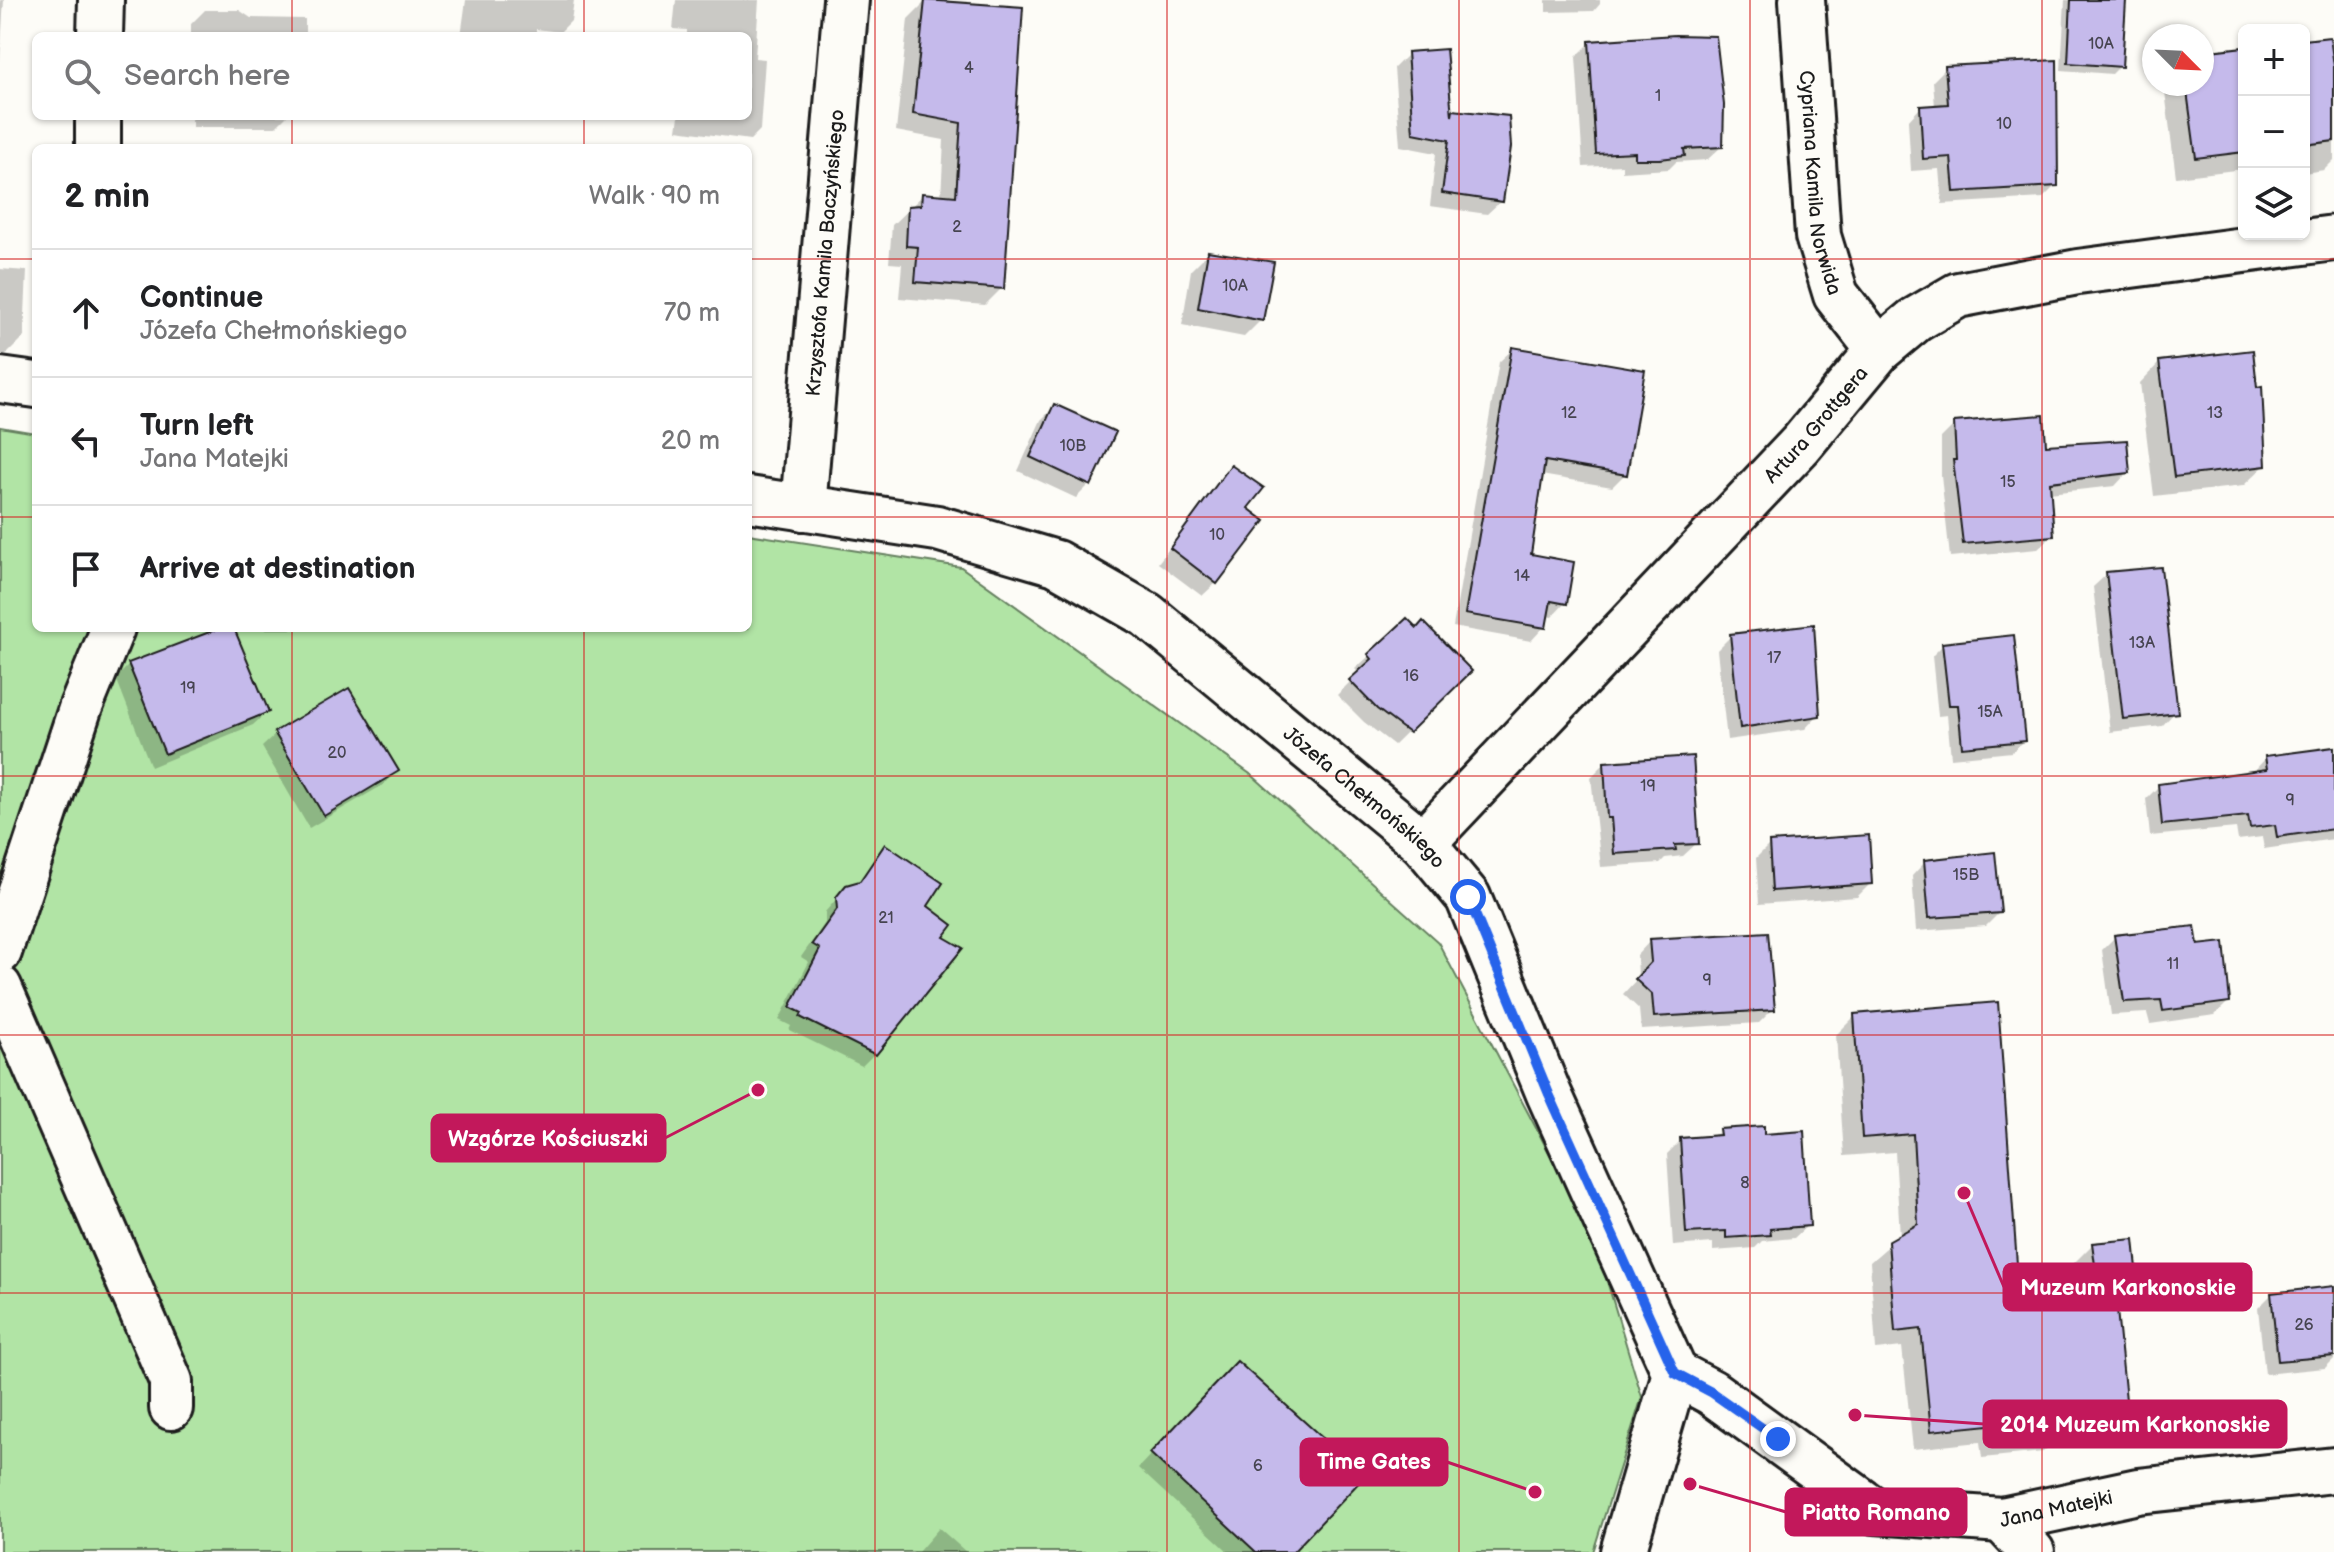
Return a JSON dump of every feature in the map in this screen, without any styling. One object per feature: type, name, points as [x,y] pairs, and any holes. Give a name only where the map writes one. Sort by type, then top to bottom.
[{"type":"street","points":[[100,32],[101,0]]},
{"type":"street","name":"Krzysztofa Kamila Baczyńskiego","points":[[803,508],[846,0]]},
{"type":"street","name":"Cypriana Kamila Norwida","points":[[1802,0],[1818,236],[1836,295],[1879,350]]},
{"type":"street","points":[[98,120],[98,144]]},
{"type":"street","name":"Artura Grottgera","points":[[1423,843],[1801,444],[1879,350],[1915,320],[1958,295],[2078,272],[2334,238]]},
{"type":"street","points":[[0,380],[32,384]]},
{"type":"street","name":"Józefa Chełmońskiego","points":[[752,500],[937,528],[1056,563],[1147,615],[1423,843],[1468,897],[1549,1094],[1675,1373]]},
{"type":"street","points":[[0,952],[80,709],[111,632]]},
{"type":"street","points":[[0,987],[171,1381],[171,1408]]},
{"type":"street","points":[[1623,1552],[1675,1373]]},
{"type":"street","name":"Jana Matejki","points":[[1675,1373],[1711,1392],[1875,1511],[2002,1520],[2138,1491],[2334,1470]]},
{"type":"street","points":[[2002,1520],[2032,1552]]},
{"type":"green space","points":[[0,427],[32,432],[32,632],[752,632],[752,535],[961,567],[1253,776],[1438,942],[1594,1238],[1642,1397],[1593,1552],[0,1552]]},
{"type":"building","points":[[925,0],[1023,7],[1004,289],[915,282],[918,247],[906,246],[908,206],[921,205],[922,193],[956,196],[961,123],[913,114]]},
{"type":"building","points":[[2071,0],[2126,0],[2122,67],[2068,63]]},
{"type":"building","points":[[1675,35],[1716,36],[1724,105],[1723,147],[1684,149],[1685,156],[1660,159],[1635,159],[1635,152],[1596,154],[1589,41]]},
{"type":"building","points":[[2330,37],[2334,66],[2334,141],[2310,144],[2310,96],[2310,39]]},
{"type":"building","points":[[2238,48],[2238,153],[2196,158],[2188,96],[2214,96],[2214,51]]},
{"type":"building","points":[[1446,49],[1452,116],[1453,110],[1509,116],[1511,147],[1503,202],[1442,193],[1449,140],[1413,133],[1407,52]]},
{"type":"building","points":[[2057,60],[2058,186],[1954,192],[1951,157],[1923,159],[1920,106],[1948,104],[1945,66]]},
{"type":"building","points":[[1208,251],[1274,262],[1263,321],[1198,308]]},
{"type":"building","points":[[1512,347],[1645,370],[1627,475],[1545,461],[1531,554],[1574,562],[1567,604],[1551,601],[1546,628],[1465,614]]},
{"type":"building","points":[[2253,350],[2257,387],[2262,386],[2266,466],[2174,477],[2159,361]]},
{"type":"building","points":[[1054,404],[1116,432],[1091,486],[1030,457]]},
{"type":"building","points":[[2044,415],[2046,445],[2127,440],[2130,473],[2050,482],[2054,536],[1963,544],[1953,460],[1956,460],[1954,422]]},
{"type":"building","points":[[1231,465],[1264,488],[1248,508],[1265,521],[1217,584],[1170,548]]},
{"type":"building","points":[[2161,567],[2178,713],[2123,719],[2106,572]]},
{"type":"building","points":[[1407,618],[1417,628],[1423,621],[1472,671],[1409,733],[1377,709],[1349,680],[1372,659],[1368,654]]},
{"type":"building","points":[[1814,624],[1820,716],[1740,728],[1730,634]]},
{"type":"building","points":[[209,632],[236,632],[269,712],[165,754],[128,663]]},
{"type":"building","points":[[2014,635],[2025,741],[1962,747],[1958,705],[1949,705],[1942,643]]},
{"type":"building","points":[[349,688],[399,771],[324,816],[274,732]]},
{"type":"building","points":[[2334,747],[2334,829],[2277,837],[2275,825],[2250,828],[2248,816],[2162,825],[2158,784],[2267,769],[2265,756]]},
{"type":"building","points":[[1693,756],[1699,844],[1675,845],[1676,850],[1614,854],[1611,818],[1607,818],[1604,762]]},
{"type":"building","points":[[1869,835],[1872,884],[1772,891],[1769,842]]},
{"type":"building","points":[[885,844],[943,883],[928,906],[953,925],[944,937],[963,948],[876,1055],[800,1017],[802,1013],[790,1007],[820,949],[812,944],[837,909],[836,897],[846,885],[860,881]]},
{"type":"building","points":[[1995,852],[2001,913],[1929,918],[1924,860]]},
{"type":"building","points":[[2195,926],[2198,945],[2224,942],[2230,1002],[2163,1011],[2161,1000],[2124,1002],[2114,935]]},
{"type":"building","points":[[1768,932],[1775,1010],[1654,1017],[1652,995],[1635,979],[1651,962],[1649,939]]},
{"type":"building","points":[[1998,1002],[2019,1292],[2098,1287],[2092,1243],[2134,1239],[2139,1288],[2115,1290],[2127,1410],[2062,1417],[2064,1434],[2000,1441],[1998,1424],[1931,1431],[1921,1329],[1895,1332],[1888,1241],[1918,1224],[1913,1134],[1862,1138],[1854,1014]]},
{"type":"building","points":[[1764,1126],[1764,1134],[1804,1131],[1810,1226],[1770,1229],[1771,1235],[1726,1238],[1726,1231],[1686,1233],[1680,1138],[1720,1135],[1719,1129]]},
{"type":"building","points":[[2334,1286],[2334,1356],[2278,1361],[2271,1293]]},
{"type":"building","points":[[1237,1361],[1365,1476],[1293,1552],[1256,1552],[1150,1453]]},
{"type":"place","name":"Wzgórze Kościuszki","points":[[758,1090]]},
{"type":"place","name":"Muzeum Karkonoskie","points":[[1964,1193]]},
{"type":"place","name":"2014 Muzeum Karkonoskie","points":[[1855,1415]]},
{"type":"place","name":"Piatto Romano","points":[[1690,1484]]},
{"type":"place","name":"Time Gates","points":[[1535,1492]]},
{"type":"route","points":[[1468,897],[1549,1094],[1675,1373],[1711,1392],[1778,1439]]}]
